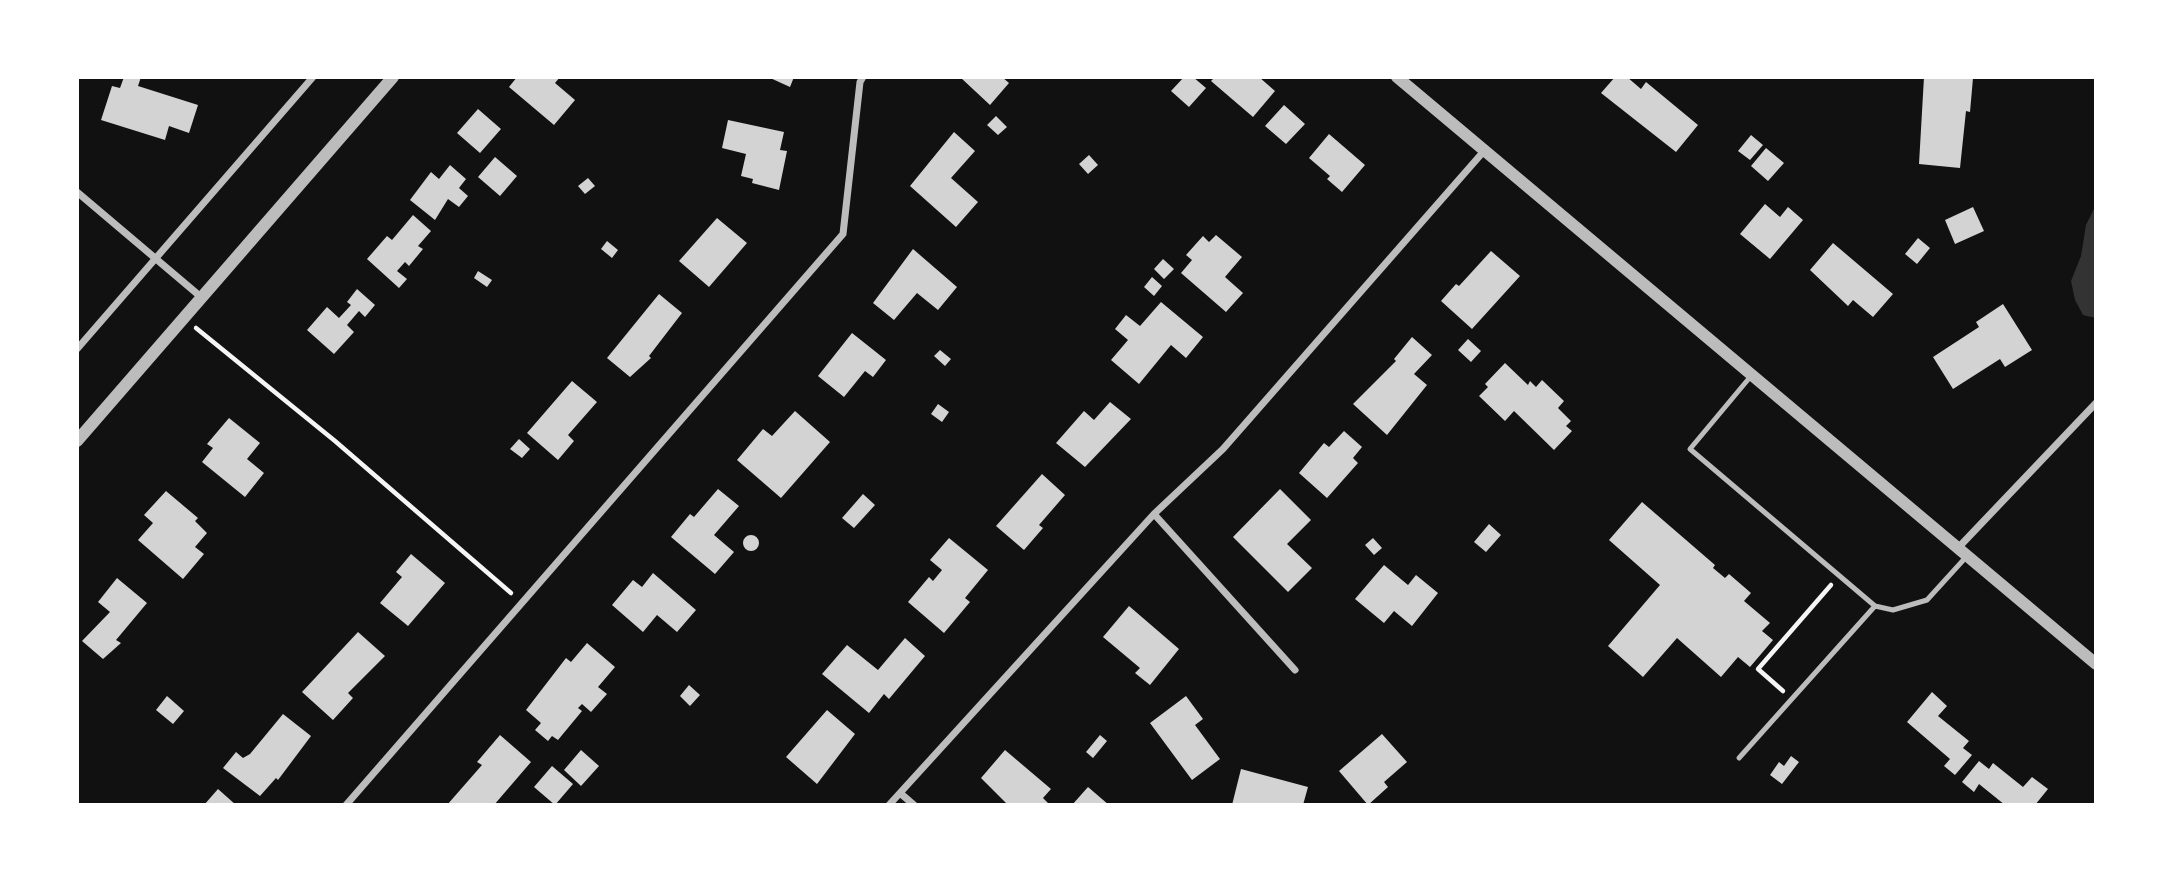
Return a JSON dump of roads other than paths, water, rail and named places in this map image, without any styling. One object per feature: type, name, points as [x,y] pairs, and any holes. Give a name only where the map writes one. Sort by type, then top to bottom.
[{"type":"street","points":[[77,349],[313,77]]},
{"type":"street","points":[[77,441],[393,77]]},
{"type":"street","points":[[346,805],[843,234],[860,82],[863,77]]},
{"type":"street","points":[[1396,77],[2096,664]]},
{"type":"street","points":[[889,805],[1154,514],[1223,449],[1485,150]]},
{"type":"street","points":[[77,191],[201,297]]},
{"type":"street","points":[[1963,552],[2096,403]]},
{"type":"street","points":[[1154,514],[1295,670]]},
{"type":"street","points":[[900,793],[914,805]]},
{"type":"lane","points":[[1752,375],[1690,450],[1874,606],[1893,610],[1927,600],[1963,552]]},
{"type":"lane","points":[[1739,758],[1874,606]]}]
